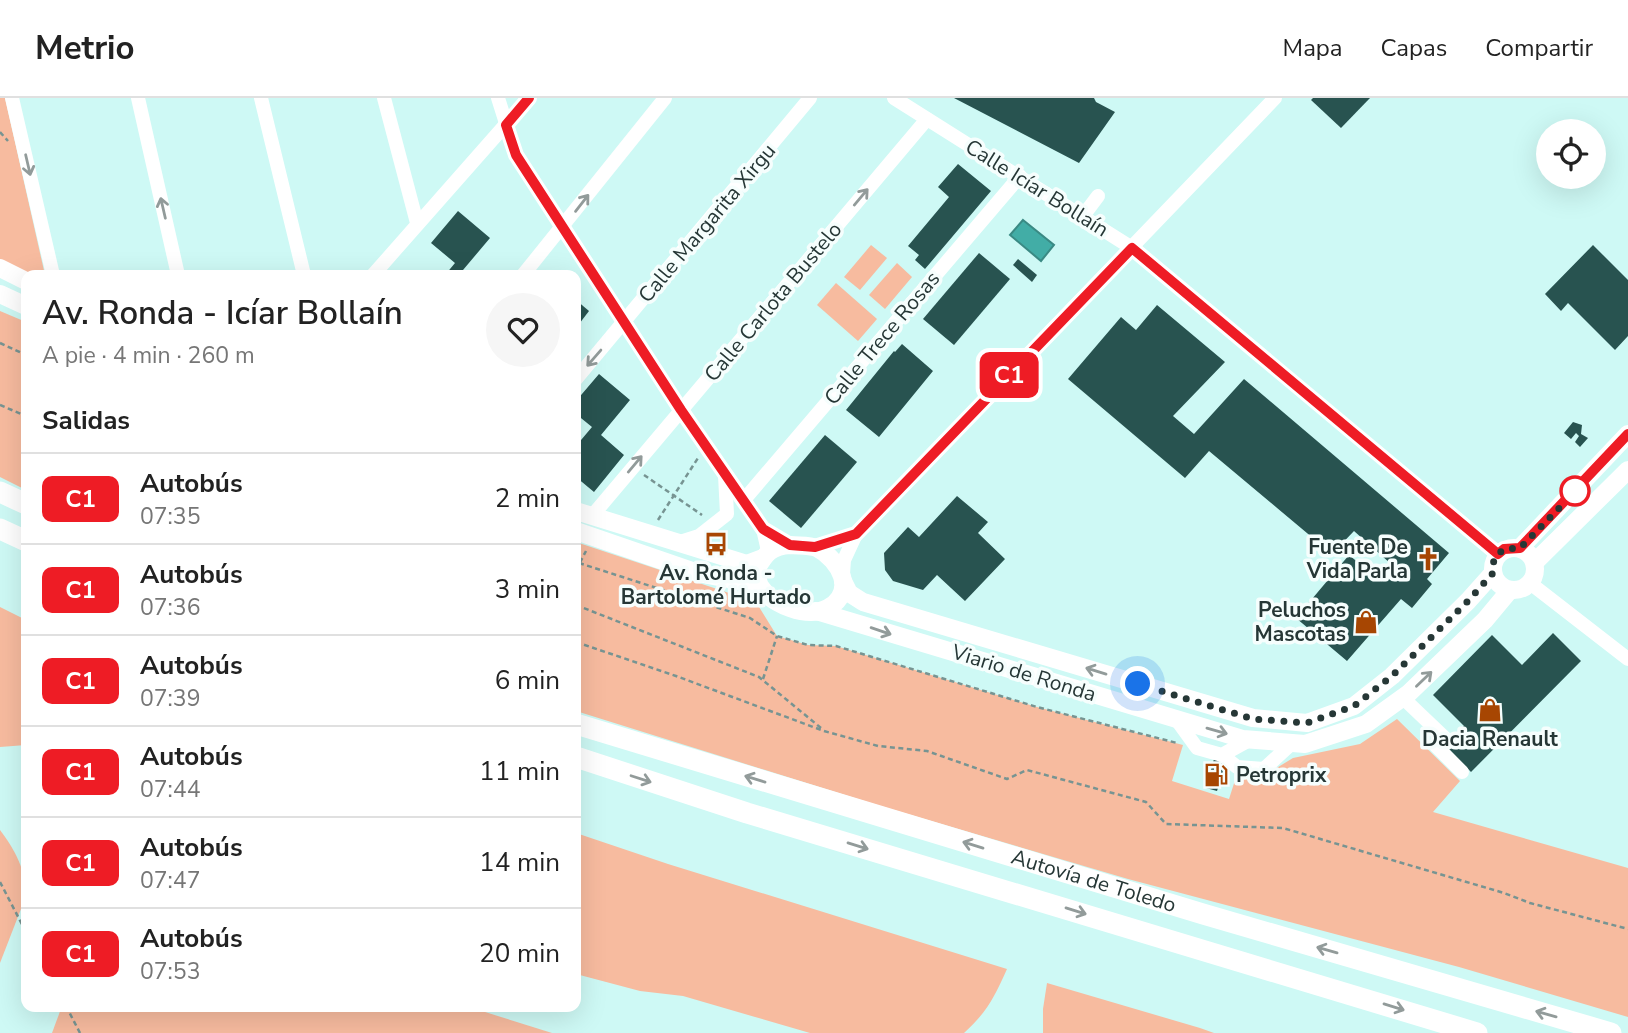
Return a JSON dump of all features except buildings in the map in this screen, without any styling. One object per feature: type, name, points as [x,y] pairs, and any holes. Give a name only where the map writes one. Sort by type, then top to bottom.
[{"type":"highway","points":[[0,492],[21,502]]},
{"type":"highway","points":[[0,528],[21,538]]},
{"type":"highway","name":"Autovía de Toledo","points":[[581,726],[1191,910],[1611,1033]]},
{"type":"highway","name":"Autovía de Toledo","points":[[581,759],[747,813],[1477,1033]]},
{"type":"main road","points":[[0,268],[21,278]]},
{"type":"main road","points":[[0,294],[21,304]]},
{"type":"main road","points":[[1520,548],[1628,434]]},
{"type":"main road","points":[[1535,562],[1628,470]]},
{"type":"main road","points":[[584,514],[747,564],[779,545],[815,547],[838,565],[843,578],[841,594],[829,607],[816,611],[785,607],[769,597],[759,585],[756,570],[765,555]]},
{"type":"main road","points":[[584,534],[698,573],[759,585]]},
{"type":"main road","points":[[1520,548],[1535,562],[1534,577],[1524,588],[1510,590],[1496,581],[1493,563],[1504,549],[1520,548]]},
{"type":"main road","name":"Viario de Ronda","points":[[843,578],[849,593],[863,602],[1253,719],[1307,723],[1354,706],[1392,676],[1493,573]]},
{"type":"main road","name":"Viario de Ronda","points":[[816,611],[1176,719],[1251,739],[1305,744],[1366,724],[1403,698],[1485,620],[1510,590]]},
{"type":"street","points":[[12,98],[52,270]]},
{"type":"street","points":[[138,98],[177,270]]},
{"type":"street","points":[[261,98],[303,270]]},
{"type":"street","points":[[384,98],[411,209],[417,223]]},
{"type":"street","points":[[498,98],[516,155],[624,323],[763,529],[790,545]]},
{"type":"street","points":[[377,270],[528,98]]},
{"type":"street","name":"Calle Margarita Xirgu","points":[[581,373],[810,98]]},
{"type":"street","name":"Calle Icíar Bollaín","points":[[894,98],[1132,248],[1498,554]]},
{"type":"street","points":[[843,578],[844,560],[856,534],[1275,98]]},
{"type":"street","points":[[527,270],[563,228],[658,100]]},
{"type":"street","name":"Calle Carlota Bustelo","points":[[584,514],[633,467],[927,119]]},
{"type":"street","name":"Calle Trece Rosas","points":[[743,501],[1020,176]]},
{"type":"street","points":[[1083,216],[1098,196]]},
{"type":"street","points":[[677,543],[699,536],[727,514],[725,474]]},
{"type":"street","points":[[763,529],[765,555]]},
{"type":"street","points":[[815,547],[856,534]]},
{"type":"street","points":[[1530,583],[1628,659]]},
{"type":"street","points":[[1403,698],[1445,738],[1436,746],[1462,772]]},
{"type":"street","points":[[1176,719],[1197,748],[1222,755],[1237,767],[1264,769],[1293,743]]},
{"type":"street","points":[[1222,755],[1251,739]]},
{"type":"path","points":[[0,343],[21,353]]},
{"type":"path","points":[[0,405],[21,414]]},
{"type":"path","points":[[648,534],[706,446]]},
{"type":"path","points":[[633,467],[715,523]]},
{"type":"path","points":[[581,551],[584,534]]},
{"type":"path","points":[[581,564],[750,618],[777,636],[808,645],[836,646],[1037,707],[1197,748]]},
{"type":"path","points":[[581,607],[762,680],[824,731]]},
{"type":"path","points":[[762,680],[777,636]]},
{"type":"path","points":[[581,644],[824,731],[878,747],[927,751],[1007,779],[1027,770],[1146,802],[1166,824],[1283,828],[1530,903],[1628,929]]},
{"type":"path","points":[[0,882],[21,922]]},
{"type":"path","points":[[68,1012],[80,1033]]},
{"type":"shaded area","points":[[0,98],[5,98],[44,270],[21,270],[21,274],[0,273]]},
{"type":"shaded area","points":[[871,245],[887,258],[860,290],[844,277]]},
{"type":"shaded area","points":[[897,263],[912,277],[885,309],[869,295]]},
{"type":"shaded area","points":[[836,283],[877,319],[858,341],[817,305]]},
{"type":"shaded area","points":[[0,311],[21,320],[21,488],[0,477]]},
{"type":"shaded area","points":[[581,544],[756,602],[777,636],[808,645],[836,646],[1037,707],[1183,745],[1172,781],[1229,799],[1238,771],[1260,778],[1293,758],[1360,744],[1397,719],[1460,781],[1433,812],[1628,868],[1628,1017],[1459,967],[1128,879],[877,805],[581,713]]},
{"type":"shaded area","points":[[0,607],[21,618],[21,745],[0,747]]},
{"type":"shaded area","points":[[0,830],[21,868],[21,909],[0,963]]},
{"type":"shaded area","points":[[581,835],[1007,969],[989,1004],[964,1033],[810,1033],[683,996],[640,991],[581,975]]},
{"type":"shaded area","points":[[1047,983],[1200,1028],[1214,1033],[1043,1033]]},
{"type":"shaded area","points":[[60,1012],[485,1012],[552,1033],[52,1033]]},
{"type":"water","points":[[1023,220],[1054,245],[1041,261],[1010,235]]},
{"type":"bus line","name":"C1","points":[[529,98],[506,125],[516,155],[681,410],[763,529],[790,545],[815,547],[856,534],[1132,248],[1498,554],[1504,549],[1520,548],[1628,434]]},
{"type":"place","name":"Av. Ronda - Bartolomé Hurtado","points":[[716,544]]},
{"type":"place","name":"Fuente De Vida Parla","points":[[1428,559]]},
{"type":"place","name":"Peluchos Mascotas","points":[[1366,622]]},
{"type":"place","name":"Dacia Renault","points":[[1490,710]]},
{"type":"place","name":"Petroprix","points":[[1216,775]]},
{"type":"route","points":[[1138,684],[1253,719],[1307,723],[1354,706],[1392,676],[1468,601],[1493,573],[1493,563],[1498,554],[1504,549],[1520,548],[1577,490],[1575,491]]}]
